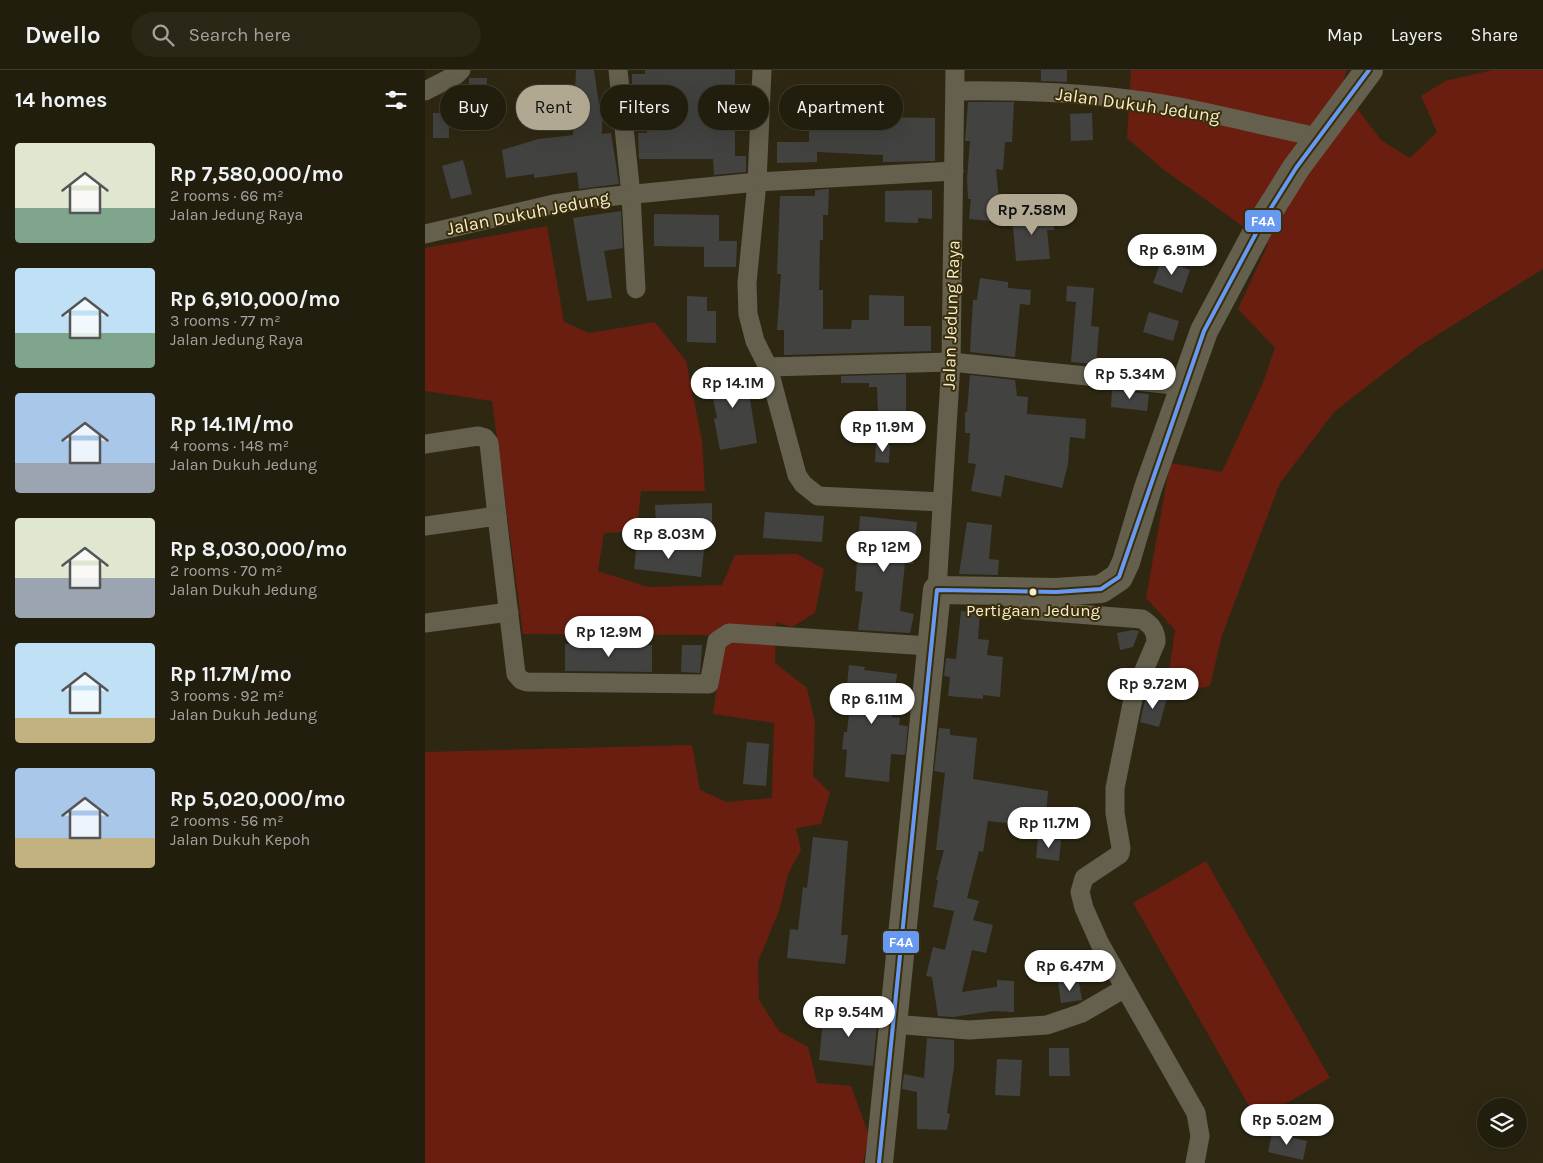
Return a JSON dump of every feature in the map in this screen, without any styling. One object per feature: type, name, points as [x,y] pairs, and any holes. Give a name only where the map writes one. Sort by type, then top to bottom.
[{"type":"street","points":[[425,90],[456,75],[461,70]]},
{"type":"street","name":"Jalan Dukuh Jedung","points":[[618,70],[631,195],[636,289]]},
{"type":"street","points":[[761,70],[757,182],[747,283],[748,314],[755,342],[768,367],[797,475],[818,496],[942,502]]},
{"type":"street","name":"Jalan Jedung Raya","points":[[879,1163],[929,646],[937,590],[951,362],[955,70]]},
{"type":"street","points":[[937,590],[1056,592],[1101,588],[1119,577],[1148,488],[1204,331],[1261,224],[1318,137],[1369,70]]},
{"type":"street","name":"Jalan Dukuh Jedung","points":[[956,91],[1047,91],[1105,97],[1179,107],[1318,137]]},
{"type":"street","name":"Jalan Dukuh Jedung","points":[[425,234],[554,204],[757,182],[954,171]]},
{"type":"street","points":[[768,367],[951,362],[1184,386]]},
{"type":"street","points":[[425,444],[478,436],[485,438],[489,443],[516,674],[521,680],[527,682],[709,684],[717,641],[729,633],[929,646]]},
{"type":"street","points":[[425,526],[497,516]]},
{"type":"street","points":[[1005,592],[1010,599],[1025,610],[1142,619],[1149,624],[1156,634],[1156,642],[1134,694],[1115,788],[1115,813],[1121,848],[1120,854],[1083,878],[1080,892],[1084,908],[1100,944],[1196,1113],[1200,1136],[1195,1163]]},
{"type":"street","points":[[425,623],[509,612]]},
{"type":"street","points":[[892,1024],[969,1030],[1047,1025],[1082,1013],[1125,988]]},
{"type":"shaded area","points":[[1131,70],[1347,70],[1341,87],[1381,140],[1410,158],[1437,132],[1421,96],[1445,81],[1493,70],[1543,70],[1543,269],[1418,347],[1334,412],[1280,483],[1222,635],[1210,686],[1191,690],[1169,672],[1175,630],[1146,598],[1170,463],[1222,472],[1262,385],[1275,348],[1238,309],[1268,244],[1164,170],[1127,138]]},
{"type":"shaded area","points":[[547,226],[564,322],[589,333],[655,322],[686,361],[702,441],[705,491],[641,491],[638,519],[625,532],[604,533],[598,571],[648,587],[722,585],[735,555],[797,554],[824,569],[815,613],[792,627],[776,622],[775,663],[807,688],[815,722],[813,776],[830,793],[821,824],[796,828],[801,850],[788,874],[780,908],[758,962],[759,1000],[779,1031],[808,1047],[817,1083],[851,1086],[869,1135],[863,1163],[425,1163],[425,752],[692,745],[700,790],[726,802],[772,798],[774,723],[713,714],[723,642],[707,635],[523,634],[492,401],[425,391],[425,248]]},
{"type":"shaded area","points":[[1206,861],[1330,1078],[1257,1120],[1133,903]]},
{"type":"building","points":[[576,70],[594,70],[600,104],[600,130],[602,130],[602,134],[611,133],[619,184],[579,189],[577,172],[534,178],[534,174],[506,178],[502,150],[538,139],[573,135],[573,130],[590,130],[590,85],[575,85]]},
{"type":"building","points":[[645,70],[735,70],[735,85],[698,85],[698,130],[735,130],[735,156],[746,156],[746,172],[714,175],[713,159],[639,159],[638,133],[647,133],[647,130],[688,130],[688,85],[632,85],[632,74],[645,74]]},
{"type":"building","points":[[1041,70],[1067,70],[1067,82],[1041,81]]},
{"type":"building","points":[[469,78],[487,78],[487,85],[469,85]]},
{"type":"building","points":[[968,102],[1014,102],[1012,142],[1005,142],[1003,170],[996,169],[1001,222],[969,219],[971,199],[968,199],[967,179],[970,141],[965,141]]},
{"type":"building","points":[[433,113],[440,113],[440,130],[449,130],[449,138],[433,138]]},
{"type":"building","points":[[1092,113],[1093,140],[1071,141],[1070,114]]},
{"type":"building","points":[[903,117],[935,118],[935,161],[883,162],[883,155],[817,152],[817,162],[777,163],[777,142],[809,142],[809,130],[903,130]]},
{"type":"building","points":[[463,160],[472,194],[451,199],[442,166]]},
{"type":"building","points":[[829,189],[828,215],[823,215],[823,240],[820,240],[819,290],[823,290],[823,329],[851,329],[852,320],[869,320],[869,295],[904,296],[904,326],[931,326],[931,351],[784,355],[784,330],[777,330],[781,274],[777,274],[780,196],[815,196],[815,190]]},
{"type":"building","points":[[932,190],[932,219],[918,218],[918,223],[885,222],[885,191]]},
{"type":"building","points":[[621,211],[623,248],[604,251],[612,298],[587,301],[573,218]]},
{"type":"building","points":[[654,214],[719,215],[719,241],[737,241],[736,267],[704,267],[704,247],[654,246]]},
{"type":"building","points":[[1053,214],[1054,230],[1047,230],[1050,259],[1016,261],[1012,215]]},
{"type":"building","points":[[1162,259],[1190,270],[1182,293],[1153,283]]},
{"type":"building","points":[[980,278],[1008,282],[1008,288],[1031,290],[1030,305],[1020,304],[1015,357],[970,352],[973,300],[977,300]]},
{"type":"building","points":[[1067,286],[1094,288],[1091,326],[1099,327],[1096,364],[1071,362],[1076,302],[1066,301]]},
{"type":"building","points":[[687,296],[707,297],[707,311],[716,311],[716,343],[687,342]]},
{"type":"building","points":[[1149,312],[1179,321],[1173,341],[1143,332]]},
{"type":"building","points":[[745,368],[757,443],[720,450],[714,419],[717,418],[708,375]]},
{"type":"building","points":[[906,374],[906,428],[899,428],[899,437],[879,437],[877,387],[869,387],[869,383],[841,383],[841,376]]},
{"type":"building","points":[[970,375],[1015,380],[1017,396],[1028,397],[1027,414],[1086,419],[1085,439],[1070,437],[1068,464],[1062,488],[1005,475],[1001,497],[971,491],[976,464],[968,463],[970,433],[965,433],[965,412],[967,412]]},
{"type":"building","points":[[1112,390],[1149,394],[1147,411],[1111,407]]},
{"type":"building","points":[[876,444],[890,445],[889,463],[875,462]]},
{"type":"building","points":[[712,503],[712,522],[656,524],[655,505]]},
{"type":"building","points":[[765,512],[824,516],[822,542],[763,538]]},
{"type":"building","points":[[860,516],[917,522],[913,564],[905,563],[900,611],[914,614],[910,633],[858,630],[863,592],[855,591]]},
{"type":"building","points":[[967,522],[992,525],[989,559],[999,560],[998,575],[959,574]]},
{"type":"building","points":[[637,542],[704,550],[701,577],[634,569]]},
{"type":"building","points":[[961,611],[980,613],[978,639],[989,640],[987,655],[1003,657],[1000,697],[983,695],[983,699],[948,696],[950,677],[944,676],[946,658],[956,659]]},
{"type":"building","points":[[1133,630],[1139,631],[1133,647],[1120,650],[1117,633]]},
{"type":"building","points":[[565,644],[652,645],[652,672],[565,671]]},
{"type":"building","points":[[682,645],[702,645],[700,673],[681,672]]},
{"type":"building","points":[[849,665],[865,667],[864,670],[897,674],[892,717],[900,718],[899,725],[908,726],[905,755],[891,754],[889,782],[845,777],[847,750],[842,749],[844,732],[847,732],[850,705],[845,705]]},
{"type":"building","points":[[1147,692],[1167,698],[1159,727],[1140,722]]},
{"type":"building","points":[[939,728],[950,729],[950,735],[977,738],[973,779],[1048,791],[1045,827],[988,821],[983,852],[979,851],[967,898],[979,901],[973,920],[993,925],[986,953],[972,950],[962,992],[997,987],[997,980],[1014,981],[1014,1012],[993,1011],[953,1017],[938,1016],[932,977],[926,976],[933,947],[945,950],[954,911],[933,907],[938,880],[936,880],[944,850],[936,850],[945,773],[934,771]]},
{"type":"building","points":[[747,742],[769,744],[766,786],[743,784]]},
{"type":"building","points":[[813,837],[848,841],[841,935],[848,935],[845,964],[787,958],[790,929],[798,930],[803,887],[807,888]]},
{"type":"building","points":[[1038,838],[1061,840],[1059,861],[1036,858]]},
{"type":"building","points":[[1058,982],[1079,983],[1082,1000],[1061,1003]]},
{"type":"building","points":[[824,1011],[878,1017],[873,1066],[819,1060]]},
{"type":"building","points":[[927,1038],[954,1040],[954,1067],[947,1113],[950,1114],[947,1130],[917,1129],[917,1092],[902,1089],[904,1074],[924,1078]]},
{"type":"building","points":[[1049,1048],[1069,1048],[1070,1076],[1049,1076]]},
{"type":"building","points":[[997,1059],[1022,1060],[1020,1096],[995,1095]]},
{"type":"building","points":[[1272,1133],[1307,1141],[1303,1160],[1268,1152]]},
{"type":"transit line","name":"F4A","points":[[879,1163],[937,590],[1056,592],[1101,589],[1119,577],[1204,331],[1261,224],[1296,168],[1369,70]]},
{"type":"place","name":"Pertigaan Jedung","points":[[1033,592]]}]
